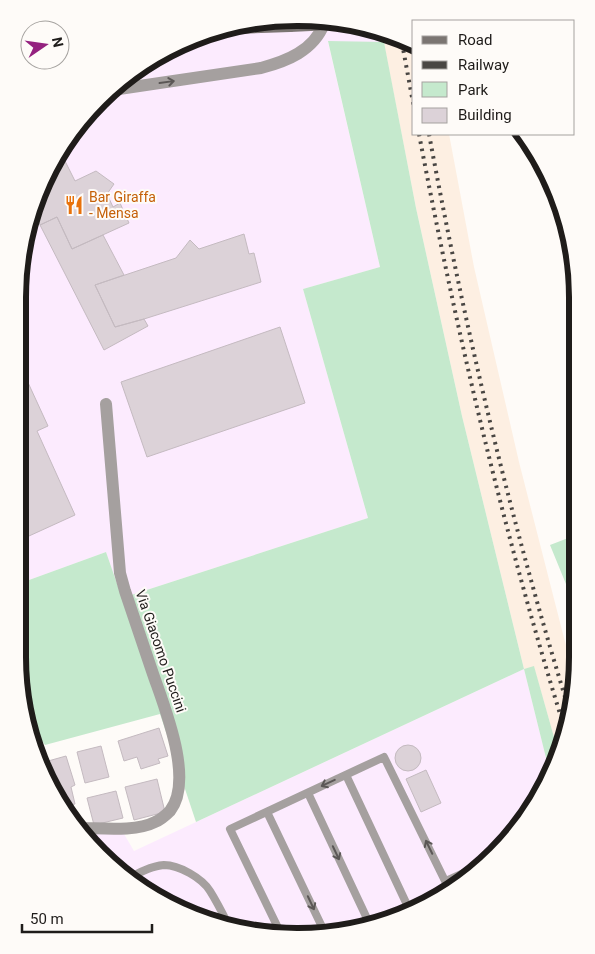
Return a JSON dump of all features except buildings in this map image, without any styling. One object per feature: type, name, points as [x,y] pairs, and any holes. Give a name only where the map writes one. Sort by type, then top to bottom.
[{"type":"street","points":[[125,88],[261,68],[282,62],[298,55],[314,42],[322,28]]},
{"type":"street","name":"Via Giacomo Puccini","points":[[88,828],[129,828],[142,827],[154,823],[170,810],[176,798],[179,780],[172,728],[120,573],[106,404]]},
{"type":"lane","points":[[277,927],[230,829],[384,757],[446,882],[453,878]]},
{"type":"lane","points":[[346,775],[407,904]]},
{"type":"lane","points":[[308,793],[367,919]]},
{"type":"lane","points":[[267,812],[321,926]]},
{"type":"lane","points":[[136,874],[163,865],[177,867],[192,874],[209,889],[225,918]]},
{"type":"shaded area","points":[[298,26],[350,31],[384,41],[384,42],[328,42],[380,267],[303,289],[368,518],[122,598],[106,552],[26,581],[27,280],[35,227],[54,178],[82,132],[106,106],[132,82],[162,63],[194,47],[227,35],[245,31]]},
{"type":"shaded area","points":[[383,40],[412,52],[412,135],[449,135],[474,267],[519,462],[569,654],[564,709],[555,741],[534,667],[524,669],[462,416],[416,208]]},
{"type":"shaded area","points":[[524,669],[547,762],[541,776],[513,822],[489,848],[463,872],[417,900],[368,919],[350,923],[298,928],[245,923],[227,919],[194,907],[162,891],[132,872],[93,834],[124,834],[134,851]]},
{"type":"green space","points":[[328,41],[384,42],[416,208],[462,416],[524,669],[196,822],[160,714],[45,745],[38,736],[31,709],[27,674],[26,581],[106,552],[122,598],[368,518],[303,289],[380,267]]},
{"type":"green space","points":[[569,538],[569,589],[568,589],[550,545]]},
{"type":"green space","points":[[534,666],[555,741],[547,762],[524,669]]},
{"type":"railway","points":[[403,48],[412,97]]},
{"type":"railway","points":[[419,135],[449,284],[483,434],[522,582],[562,719]]},
{"type":"railway","points":[[429,135],[458,280],[491,425],[528,570],[565,698]]},
{"type":"place","name":"Bar Giraffa - Mensa","points":[[74,205]]}]
